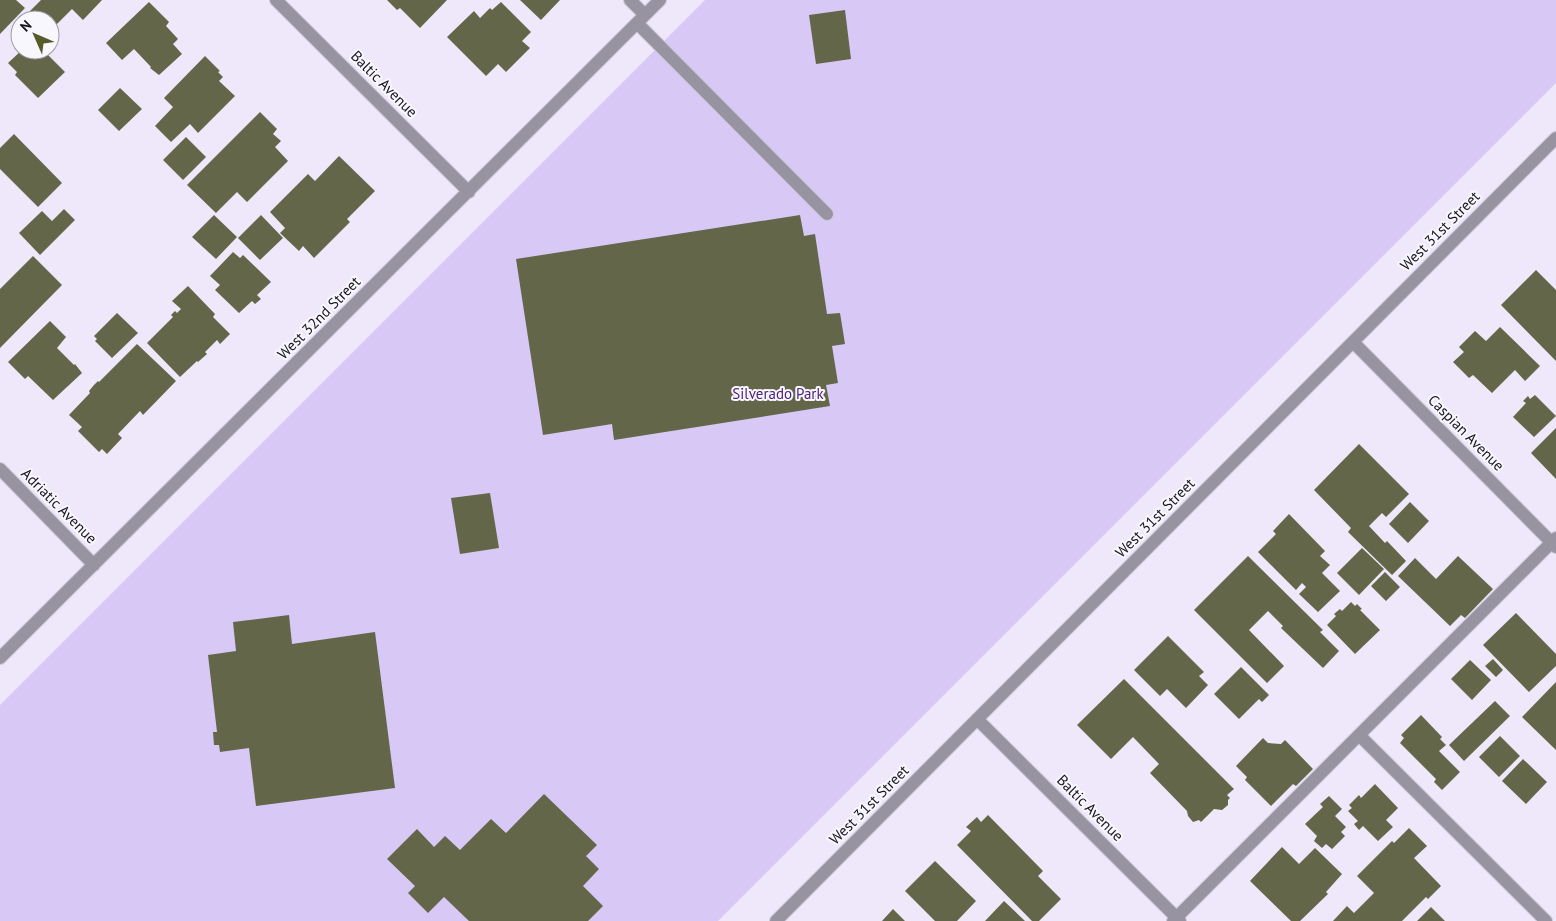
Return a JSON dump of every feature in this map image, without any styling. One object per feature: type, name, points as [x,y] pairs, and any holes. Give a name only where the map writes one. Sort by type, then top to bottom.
[{"type":"street","name":"Baltic Avenue","points":[[276,0],[469,192]]},
{"type":"street","points":[[630,0],[641,19],[827,214]]},
{"type":"street","name":"West 32nd Street","points":[[0,658],[660,0]]},
{"type":"street","name":"West 31st Street","points":[[776,921],[1556,138]]},
{"type":"street","name":"Caspian Avenue","points":[[1353,342],[1555,543]]},
{"type":"street","name":"Adriatic Avenue","points":[[0,469],[94,565]]},
{"type":"street","points":[[1176,920],[1359,735],[1555,543]]},
{"type":"street","name":"Baltic Avenue","points":[[978,719],[1176,920]]},
{"type":"street","points":[[1359,735],[1546,921]]},
{"type":"green space","name":"Silverado Park","points":[[705,0],[1556,0],[1556,83],[718,921],[0,921],[0,705]]},
{"type":"building","points":[[0,0],[16,0],[25,8],[23,10],[10,10],[10,24],[0,34]]},
{"type":"building","points":[[41,0],[102,0],[83,20],[72,9],[60,21],[60,10],[31,10]]},
{"type":"building","points":[[387,0],[447,0],[420,28],[400,8],[397,10]]},
{"type":"building","points":[[520,0],[560,0],[541,20]]},
{"type":"building","points":[[149,2],[169,22],[166,26],[178,39],[173,44],[182,54],[159,75],[150,68],[134,49],[122,60],[106,43]]},
{"type":"building","points":[[501,2],[531,32],[522,41],[530,48],[506,72],[498,64],[486,76],[447,37],[474,11],[480,18],[490,8],[492,10]]},
{"type":"building","points":[[845,10],[851,59],[816,64],[809,15]]},
{"type":"building","points":[[205,56],[220,71],[218,72],[223,77],[219,81],[235,96],[198,133],[190,124],[171,142],[155,126],[173,107],[164,98]]},
{"type":"building","points":[[11,60],[53,60],[65,72],[38,98],[15,75],[17,72],[8,63]]},
{"type":"building","points":[[120,88],[142,109],[119,131],[98,110]]},
{"type":"building","points":[[260,112],[277,129],[273,134],[281,141],[275,147],[288,161],[247,202],[237,192],[216,213],[187,185]]},
{"type":"building","points":[[14,134],[62,183],[38,207],[0,169],[0,148]]},
{"type":"building","points":[[186,137],[206,157],[183,180],[163,160]]},
{"type":"building","points":[[339,156],[375,191],[347,219],[350,222],[314,258],[303,246],[299,251],[280,233],[285,228],[270,212],[308,174],[315,181]]},
{"type":"building","points":[[64,209],[75,220],[40,255],[19,233],[42,211],[52,221]]},
{"type":"building","points":[[214,215],[237,237],[216,259],[192,237]]},
{"type":"building","points":[[261,215],[283,238],[260,260],[238,238]]},
{"type":"building","points":[[800,215],[804,236],[815,234],[827,314],[840,313],[845,344],[832,346],[838,383],[826,385],[830,406],[614,440],[612,424],[543,435],[516,259]]},
{"type":"building","points":[[233,252],[240,258],[243,255],[271,282],[257,295],[261,299],[255,304],[252,301],[239,313],[215,290],[220,285],[210,276]]},
{"type":"building","points":[[33,256],[62,285],[0,348],[0,289]]},
{"type":"building","points":[[1536,270],[1556,290],[1556,361],[1501,305]]},
{"type":"building","points":[[188,286],[215,314],[213,317],[230,334],[220,344],[217,340],[205,352],[207,354],[180,377],[147,343],[173,317],[171,315],[175,311],[177,313],[181,309],[172,301]]},
{"type":"building","points":[[117,313],[138,333],[112,358],[95,341],[97,339],[94,336]]},
{"type":"building","points":[[50,321],[66,337],[57,348],[82,373],[53,400],[28,376],[25,379],[8,362]]},
{"type":"building","points":[[1500,327],[1540,366],[1525,381],[1515,370],[1492,393],[1473,375],[1469,378],[1453,362],[1464,352],[1459,347],[1475,331],[1486,341]]},
{"type":"building","points":[[137,344],[176,381],[143,415],[140,411],[118,434],[122,438],[107,454],[102,449],[99,452],[78,431],[82,427],[69,415],[90,393],[89,391],[94,385]]},
{"type":"building","points":[[1535,395],[1556,416],[1534,437],[1513,417],[1526,403],[1523,401],[1528,396],[1530,399]]},
{"type":"building","points":[[1556,428],[1556,479],[1531,453]]},
{"type":"building","points":[[1359,444],[1409,494],[1386,517],[1382,513],[1369,526],[1406,561],[1392,575],[1348,532],[1351,528],[1314,490]]},
{"type":"building","points":[[490,493],[499,548],[460,554],[451,498]]},
{"type":"building","points":[[1410,502],[1429,521],[1408,543],[1389,524]]},
{"type":"building","points":[[1289,514],[1325,551],[1320,556],[1330,565],[1322,573],[1340,591],[1318,612],[1299,594],[1306,587],[1302,583],[1296,590],[1258,552],[1276,534],[1273,531]]},
{"type":"building","points":[[1362,548],[1384,569],[1359,595],[1337,573]]},
{"type":"building","points":[[1248,556],[1323,630],[1320,632],[1339,651],[1323,668],[1281,628],[1283,626],[1268,611],[1249,630],[1284,666],[1267,683],[1194,610]]},
{"type":"building","points":[[1458,556],[1493,589],[1465,618],[1461,615],[1450,626],[1398,576],[1415,558],[1436,579]]},
{"type":"building","points":[[1385,572],[1400,587],[1386,601],[1371,586]]},
{"type":"building","points":[[1351,602],[1355,606],[1357,604],[1362,609],[1360,610],[1380,630],[1355,654],[1327,625],[1336,616],[1334,614],[1340,609],[1342,611]]},
{"type":"building","points":[[1516,613],[1556,654],[1556,666],[1529,692],[1483,645]]},
{"type":"building","points":[[289,615],[292,644],[375,632],[395,788],[256,806],[249,748],[220,752],[219,745],[214,745],[213,732],[217,732],[208,655],[236,651],[233,622]]},
{"type":"building","points":[[1168,636],[1204,672],[1199,676],[1208,685],[1186,708],[1167,689],[1160,696],[1134,670]]},
{"type":"building","points":[[1493,659],[1503,670],[1496,677],[1485,666]]},
{"type":"building","points":[[1470,660],[1491,680],[1472,700],[1451,679]]},
{"type":"building","points":[[1241,667],[1269,695],[1262,702],[1259,699],[1239,719],[1214,694]]},
{"type":"building","points":[[1124,679],[1234,789],[1227,795],[1230,798],[1228,805],[1222,810],[1214,809],[1201,822],[1199,820],[1193,822],[1188,816],[1187,811],[1150,773],[1159,764],[1133,737],[1111,759],[1077,725]]},
{"type":"building","points":[[1556,682],[1556,750],[1522,717]]},
{"type":"building","points":[[1495,701],[1510,716],[1464,761],[1449,745]]},
{"type":"building","points":[[1421,715],[1442,737],[1440,739],[1446,745],[1439,751],[1460,772],[1442,790],[1434,782],[1436,779],[1400,743],[1404,738],[1401,735]]},
{"type":"building","points":[[1500,736],[1520,756],[1499,777],[1479,757]]},
{"type":"building","points":[[1263,738],[1268,743],[1281,744],[1285,740],[1313,769],[1296,786],[1293,784],[1271,806],[1245,780],[1247,777],[1236,766]]},
{"type":"building","points":[[1523,759],[1547,782],[1526,804],[1502,781]]},
{"type":"building","points":[[1375,784],[1398,808],[1386,820],[1393,827],[1378,841],[1363,826],[1359,830],[1354,824],[1358,821],[1348,811],[1352,808],[1349,805],[1359,795],[1361,798]]},
{"type":"building","points":[[544,794],[597,845],[586,856],[599,869],[583,886],[603,906],[588,921],[469,921],[444,897],[428,913],[408,893],[415,886],[387,859],[417,829],[434,847],[445,836],[460,850],[491,819],[506,833]]},
{"type":"building","points":[[1329,796],[1342,809],[1335,816],[1346,827],[1341,832],[1345,836],[1332,849],[1326,844],[1322,848],[1314,841],[1317,836],[1305,824],[1323,807],[1320,804]]},
{"type":"building","points":[[988,815],[1043,871],[1038,876],[1061,899],[1039,921],[1032,921],[957,845],[971,831],[966,827],[977,817],[981,822]]},
{"type":"building","points":[[1409,828],[1427,846],[1414,858],[1441,886],[1428,899],[1426,897],[1402,921],[1333,921],[1347,906],[1354,913],[1374,893],[1357,876],[1392,841],[1394,843]]},
{"type":"building","points":[[1282,847],[1299,864],[1315,848],[1342,874],[1326,892],[1328,894],[1300,921],[1291,921],[1250,881]]},
{"type":"building","points":[[935,861],[976,901],[957,921],[935,921],[905,891]]},
{"type":"building","points":[[1004,901],[1025,921],[985,921]]},
{"type":"building","points":[[1431,907],[1445,921],[1417,921]]},
{"type":"building","points":[[893,909],[905,921],[882,921]]}]
